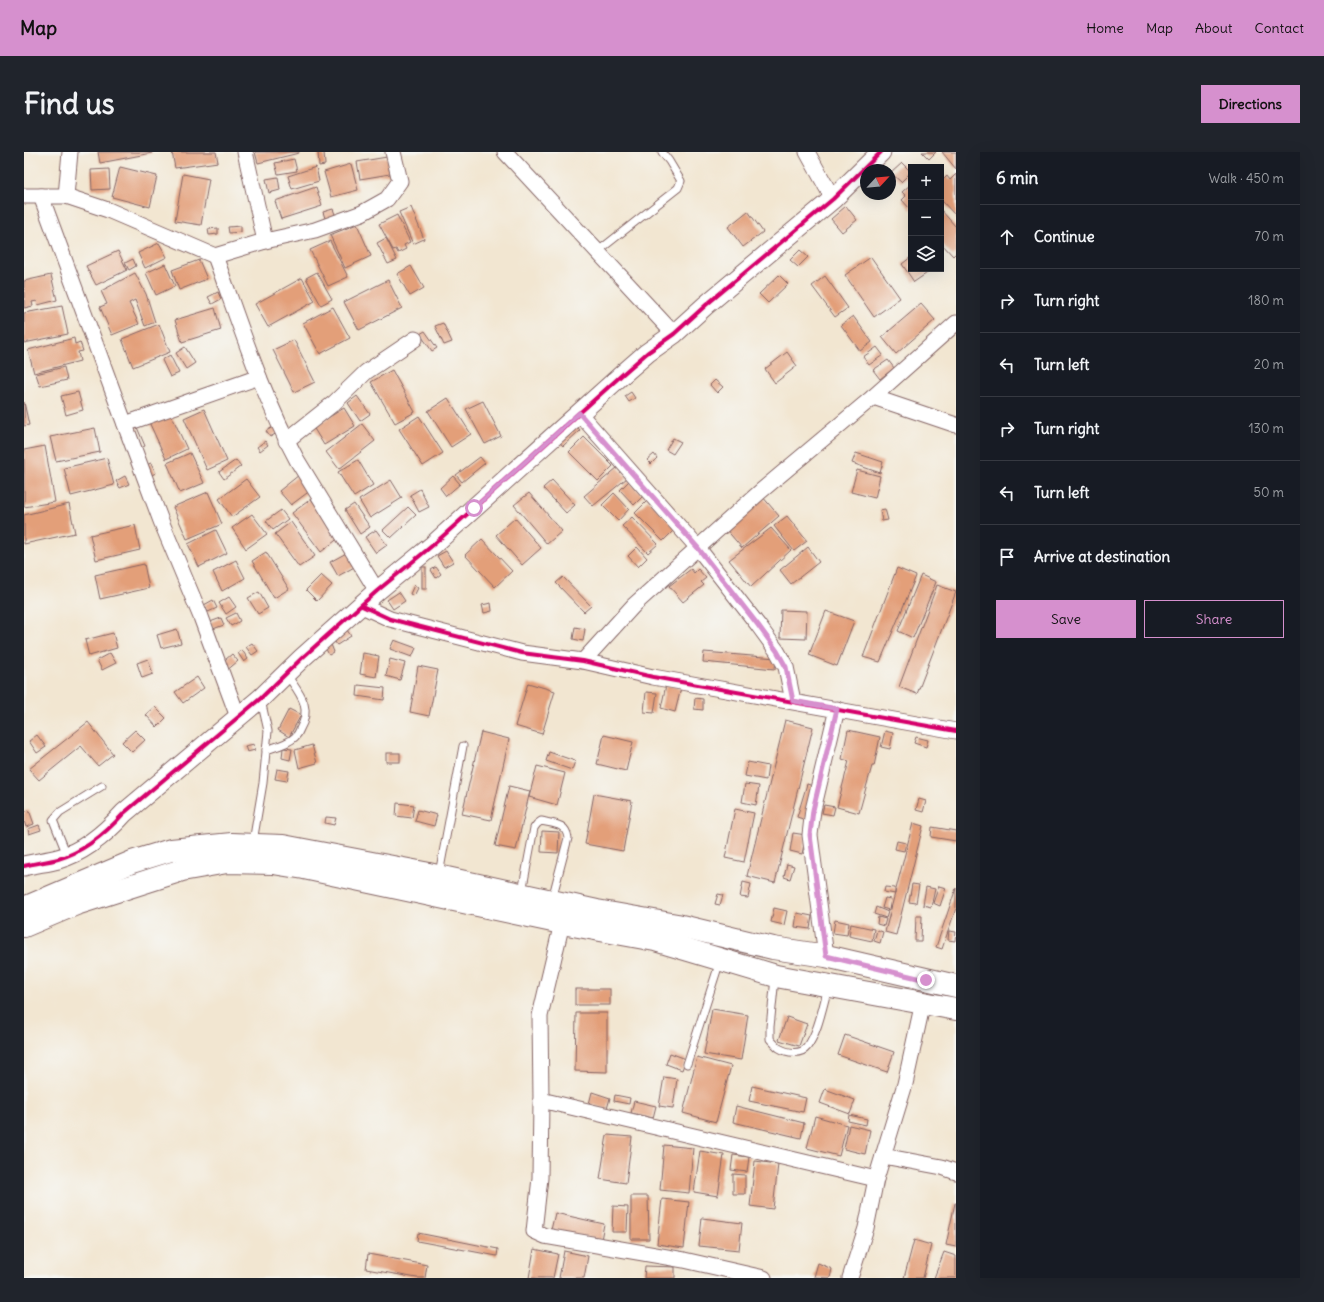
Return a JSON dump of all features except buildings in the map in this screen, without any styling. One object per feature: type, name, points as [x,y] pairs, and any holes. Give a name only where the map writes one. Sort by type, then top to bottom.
[{"type":"main road","points":[[24,908],[132,862],[171,850],[232,844],[283,846],[438,876],[597,911],[677,925],[773,948],[826,956],[956,986]]},
{"type":"main road","points":[[24,926],[76,904],[182,870],[227,862],[273,863],[304,868],[562,923],[655,940],[776,976],[956,1009]]},
{"type":"street","points":[[66,196],[70,152]]},
{"type":"street","points":[[245,152],[265,241]]},
{"type":"street","points":[[24,196],[66,196],[108,210],[215,256],[265,241],[315,230],[362,213],[387,199],[400,181],[393,152]]},
{"type":"street","points":[[505,152],[674,334]]},
{"type":"street","points":[[807,152],[833,199]]},
{"type":"street","points":[[24,866],[59,858],[82,849],[110,829],[124,813],[261,698],[286,673],[377,591],[433,545],[647,353],[674,334],[706,305],[833,199],[881,152]]},
{"type":"street","points":[[41,196],[161,521],[201,617],[238,717]]},
{"type":"street","points":[[215,256],[259,377],[286,441],[377,591]]},
{"type":"street","points":[[583,661],[634,605],[761,492],[873,397],[956,323]]},
{"type":"street","points":[[286,441],[334,403],[366,372],[415,339]]},
{"type":"street","points":[[125,424],[259,377]]},
{"type":"street","points":[[873,397],[956,425]]},
{"type":"street","points":[[579,413],[698,548],[777,651],[786,667],[793,701]]},
{"type":"street","points":[[362,606],[390,619],[522,653],[583,661],[652,677],[956,731]]},
{"type":"street","points":[[826,956],[810,835],[813,810],[837,709]]},
{"type":"street","points":[[562,923],[540,1016],[540,1178],[534,1231],[545,1236],[684,1260],[764,1278]]},
{"type":"street","points":[[850,1278],[866,1228],[876,1179],[904,1084],[924,1002]]},
{"type":"street","points":[[541,1100],[876,1179]]},
{"type":"street","points":[[883,1156],[956,1172]]},
{"type":"lane","points":[[597,252],[678,188],[680,181],[678,174],[662,152]]},
{"type":"lane","points":[[266,750],[285,743],[295,737],[306,715],[305,705],[301,696],[286,673]]},
{"type":"lane","points":[[253,844],[263,783],[268,731],[261,698]]},
{"type":"lane","points":[[438,876],[464,746]]},
{"type":"lane","points":[[67,855],[52,820],[60,812],[102,786]]},
{"type":"lane","points":[[521,894],[534,828],[541,821],[562,827],[567,832],[568,838],[551,901]]},
{"type":"lane","points":[[687,1064],[721,959]]},
{"type":"lane","points":[[776,976],[770,1027],[770,1040],[779,1048],[791,1052],[801,1052],[807,1047],[817,1027],[829,985]]},
{"type":"cycle path","points":[[24,866],[68,856],[86,847],[110,828],[124,813],[261,698],[302,658],[377,591],[433,545],[624,373],[647,353],[674,334],[706,305],[833,199],[881,152]]},
{"type":"cycle path","points":[[362,606],[390,619],[522,653],[583,661],[653,677],[956,731]]},
{"type":"route","points":[[474,508],[579,413],[698,548],[758,625],[777,651],[786,667],[793,701],[837,709],[813,810],[810,835],[826,956],[926,980]]}]
